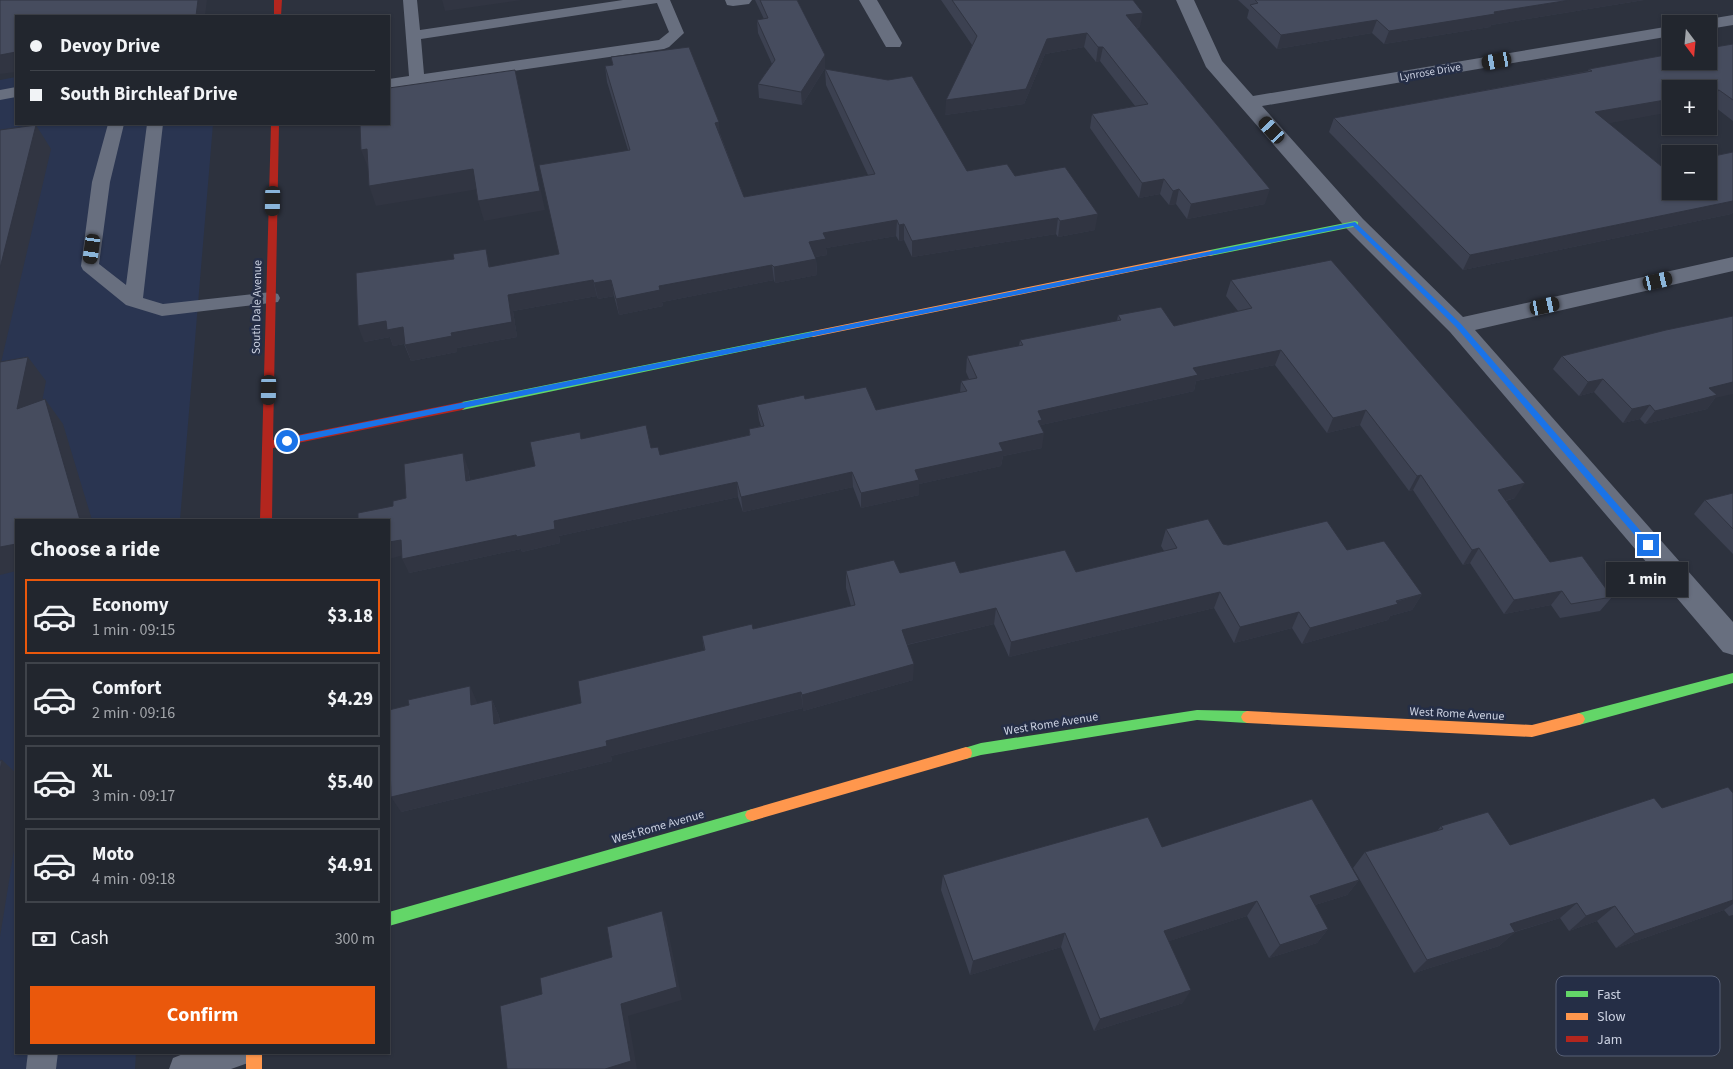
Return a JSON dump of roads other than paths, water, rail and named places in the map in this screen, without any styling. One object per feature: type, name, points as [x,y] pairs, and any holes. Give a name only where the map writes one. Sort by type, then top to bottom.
[{"type":"street","points":[[278,0],[278,15]]},
{"type":"street","points":[[868,0],[893,43]]},
{"type":"street","points":[[1185,0],[1213,63],[1355,224],[1458,326],[1733,643]]},
{"type":"street","points":[[1718,22],[1733,20]]},
{"type":"street","name":"Lynrose Drive","points":[[1248,103],[1662,33]]},
{"type":"street","name":"South Dale Avenue","points":[[266,519],[275,125]]},
{"type":"street","points":[[268,445],[1355,224]]},
{"type":"street","points":[[1458,326],[1733,264]]},
{"type":"street","name":"West Rome Avenue","points":[[390,919],[981,748],[1197,715],[1532,731],[1733,678]]},
{"type":"street","points":[[254,1054],[254,1069]]},
{"type":"lane","points":[[410,0],[417,80]]},
{"type":"lane","points":[[413,36],[652,0]]},
{"type":"lane","points":[[390,84],[664,44],[677,33],[663,0]]},
{"type":"lane","points":[[0,95],[15,92]]},
{"type":"lane","points":[[116,125],[101,182],[90,266],[133,301],[162,310],[271,298]]},
{"type":"lane","points":[[133,301],[155,125]]},
{"type":"lane","points":[[41,1069],[43,1054]]},
{"type":"lane","points":[[184,1069],[231,1054]]}]
